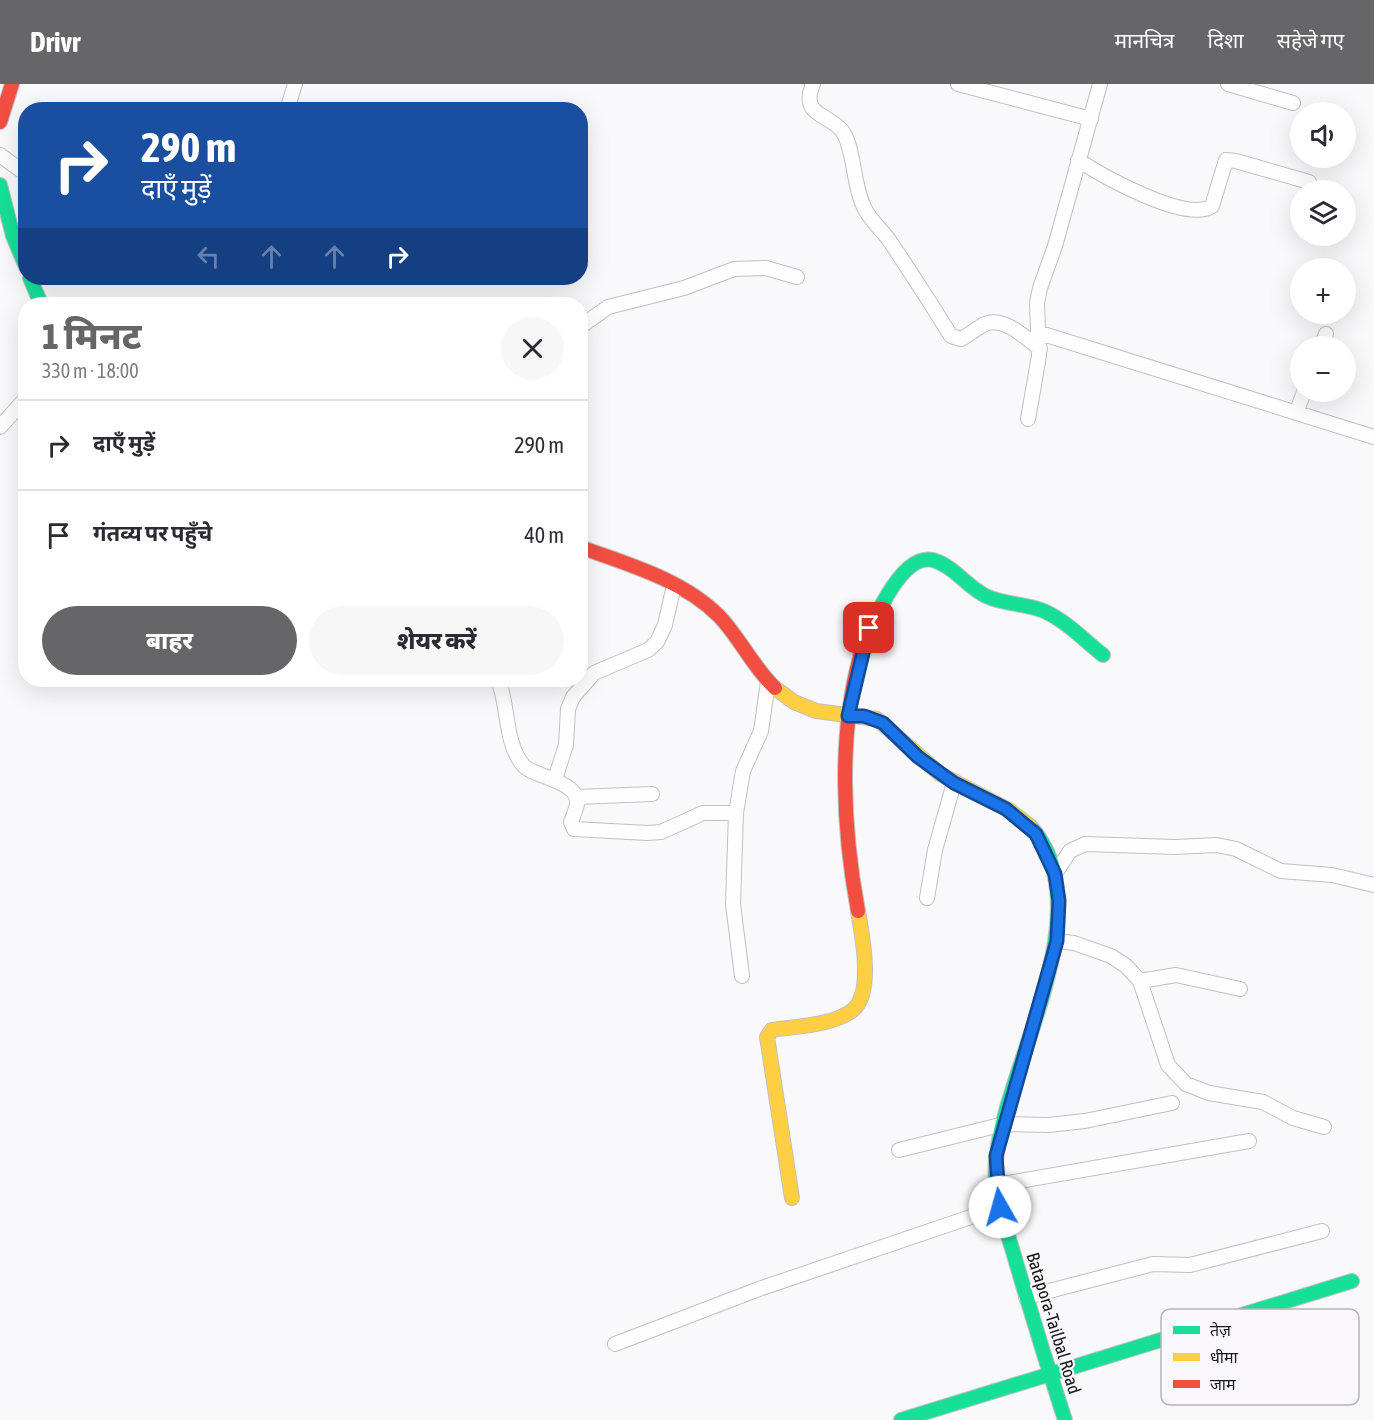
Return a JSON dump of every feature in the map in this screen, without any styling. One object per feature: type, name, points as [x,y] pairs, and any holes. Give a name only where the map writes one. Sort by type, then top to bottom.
[{"type":"street","points":[[0,122],[12,84]]},
{"type":"street","points":[[289,102],[295,84]]},
{"type":"street","points":[[813,84],[810,93],[813,109],[819,116],[839,128],[846,138],[867,213],[886,235],[951,336],[961,339],[985,324],[995,323],[1018,332],[1040,349]]},
{"type":"street","points":[[958,84],[1091,119]]},
{"type":"street","points":[[1028,419],[1040,349],[1037,303],[1040,288],[1055,246],[1100,84]]},
{"type":"street","points":[[1228,84],[1290,102]]},
{"type":"street","points":[[0,155],[18,168]]},
{"type":"street","points":[[1078,160],[1124,188],[1198,210],[1212,206],[1226,160],[1236,160],[1302,180]]},
{"type":"street","points":[[0,185],[18,248]]},
{"type":"street","points":[[588,321],[608,307],[684,288],[734,269],[766,268],[797,277]]},
{"type":"street","points":[[1040,333],[1374,437]]},
{"type":"street","points":[[1296,413],[1300,402]]},
{"type":"street","points":[[0,427],[18,407]]},
{"type":"street","name":"Batapora-Tailbal Road","points":[[588,550],[674,585],[704,602],[720,617],[768,682],[785,697],[823,713],[864,716],[883,723],[918,757],[954,783],[1006,809],[1036,834],[1055,874],[1059,901],[1057,941],[996,1156],[997,1185],[1000,1207],[1026,1297],[1065,1420]]},
{"type":"street","points":[[792,1198],[768,1033],[846,1013],[856,1006],[863,981],[861,922],[852,868],[848,716],[869,628],[916,561],[929,560],[945,566],[977,591],[991,598],[1046,612],[1103,655]]},
{"type":"street","points":[[588,680],[594,673],[648,650],[657,642],[665,625],[674,585]]},
{"type":"street","points":[[742,976],[733,904],[736,813],[743,771],[761,731],[768,682]]},
{"type":"street","points":[[500,687],[510,734],[522,764],[555,779],[576,797],[652,794]]},
{"type":"street","points":[[555,779],[566,745],[568,709],[573,697],[582,687]]},
{"type":"street","points":[[927,898],[934,850],[954,783]]},
{"type":"street","points":[[576,797],[571,826],[578,830],[647,833],[661,831],[703,813],[736,813]]},
{"type":"street","points":[[1055,874],[1070,851],[1085,844],[1175,847],[1217,845],[1236,849],[1281,871],[1332,875],[1374,885]]},
{"type":"street","points":[[1057,941],[1074,943],[1111,956],[1126,966],[1140,981],[1168,1065],[1186,1084],[1209,1093],[1263,1102],[1293,1118],[1324,1127]]},
{"type":"street","points":[[1140,981],[1176,975],[1240,989]]},
{"type":"street","points":[[899,1150],[1004,1124],[1048,1125],[1085,1121],[1172,1103]]},
{"type":"street","points":[[997,1185],[1250,1141]]},
{"type":"street","points":[[615,1344],[759,1289],[1000,1207]]},
{"type":"street","points":[[1026,1297],[1153,1264],[1190,1265],[1322,1231]]},
{"type":"street","points":[[1259,1309],[1352,1281]]},
{"type":"street","points":[[901,1420],[1161,1339]]},
{"type":"traffic: fast","points":[[0,185],[18,248]]},
{"type":"traffic: fast","points":[[33,285],[38,297]]},
{"type":"traffic: fast","points":[[860,657],[878,613],[897,581],[908,568],[920,561],[933,560],[947,567],[986,596],[1037,608],[1052,615],[1103,655]]},
{"type":"traffic: fast","points":[[1030,826],[1051,860],[1058,900],[1055,943],[1044,989],[1003,1123],[996,1161],[996,1185],[1004,1221],[1065,1420]]},
{"type":"traffic: fast","points":[[1261,1309],[1352,1281]]},
{"type":"traffic: fast","points":[[901,1420],[1161,1340]]},
{"type":"traffic: slow","points":[[775,688],[794,702],[816,711],[877,719],[940,774],[1009,810],[1030,826]]},
{"type":"traffic: slow","points":[[792,1198],[767,1037],[772,1030],[835,1019],[853,1010],[859,1002],[863,990],[865,963],[858,911]]},
{"type":"traffic: jam","points":[[0,122],[12,84]]},
{"type":"traffic: jam","points":[[588,550],[671,582],[704,603],[727,625],[775,688]]},
{"type":"traffic: jam","points":[[858,911],[849,848],[845,784],[848,719],[860,657]]},
{"type":"route","points":[[869,628],[848,716],[874,718],[883,723],[918,757],[954,783],[1006,809],[1022,821],[1036,834],[1048,855],[1055,874],[1059,901],[1057,941],[996,1156],[1000,1207]]}]
